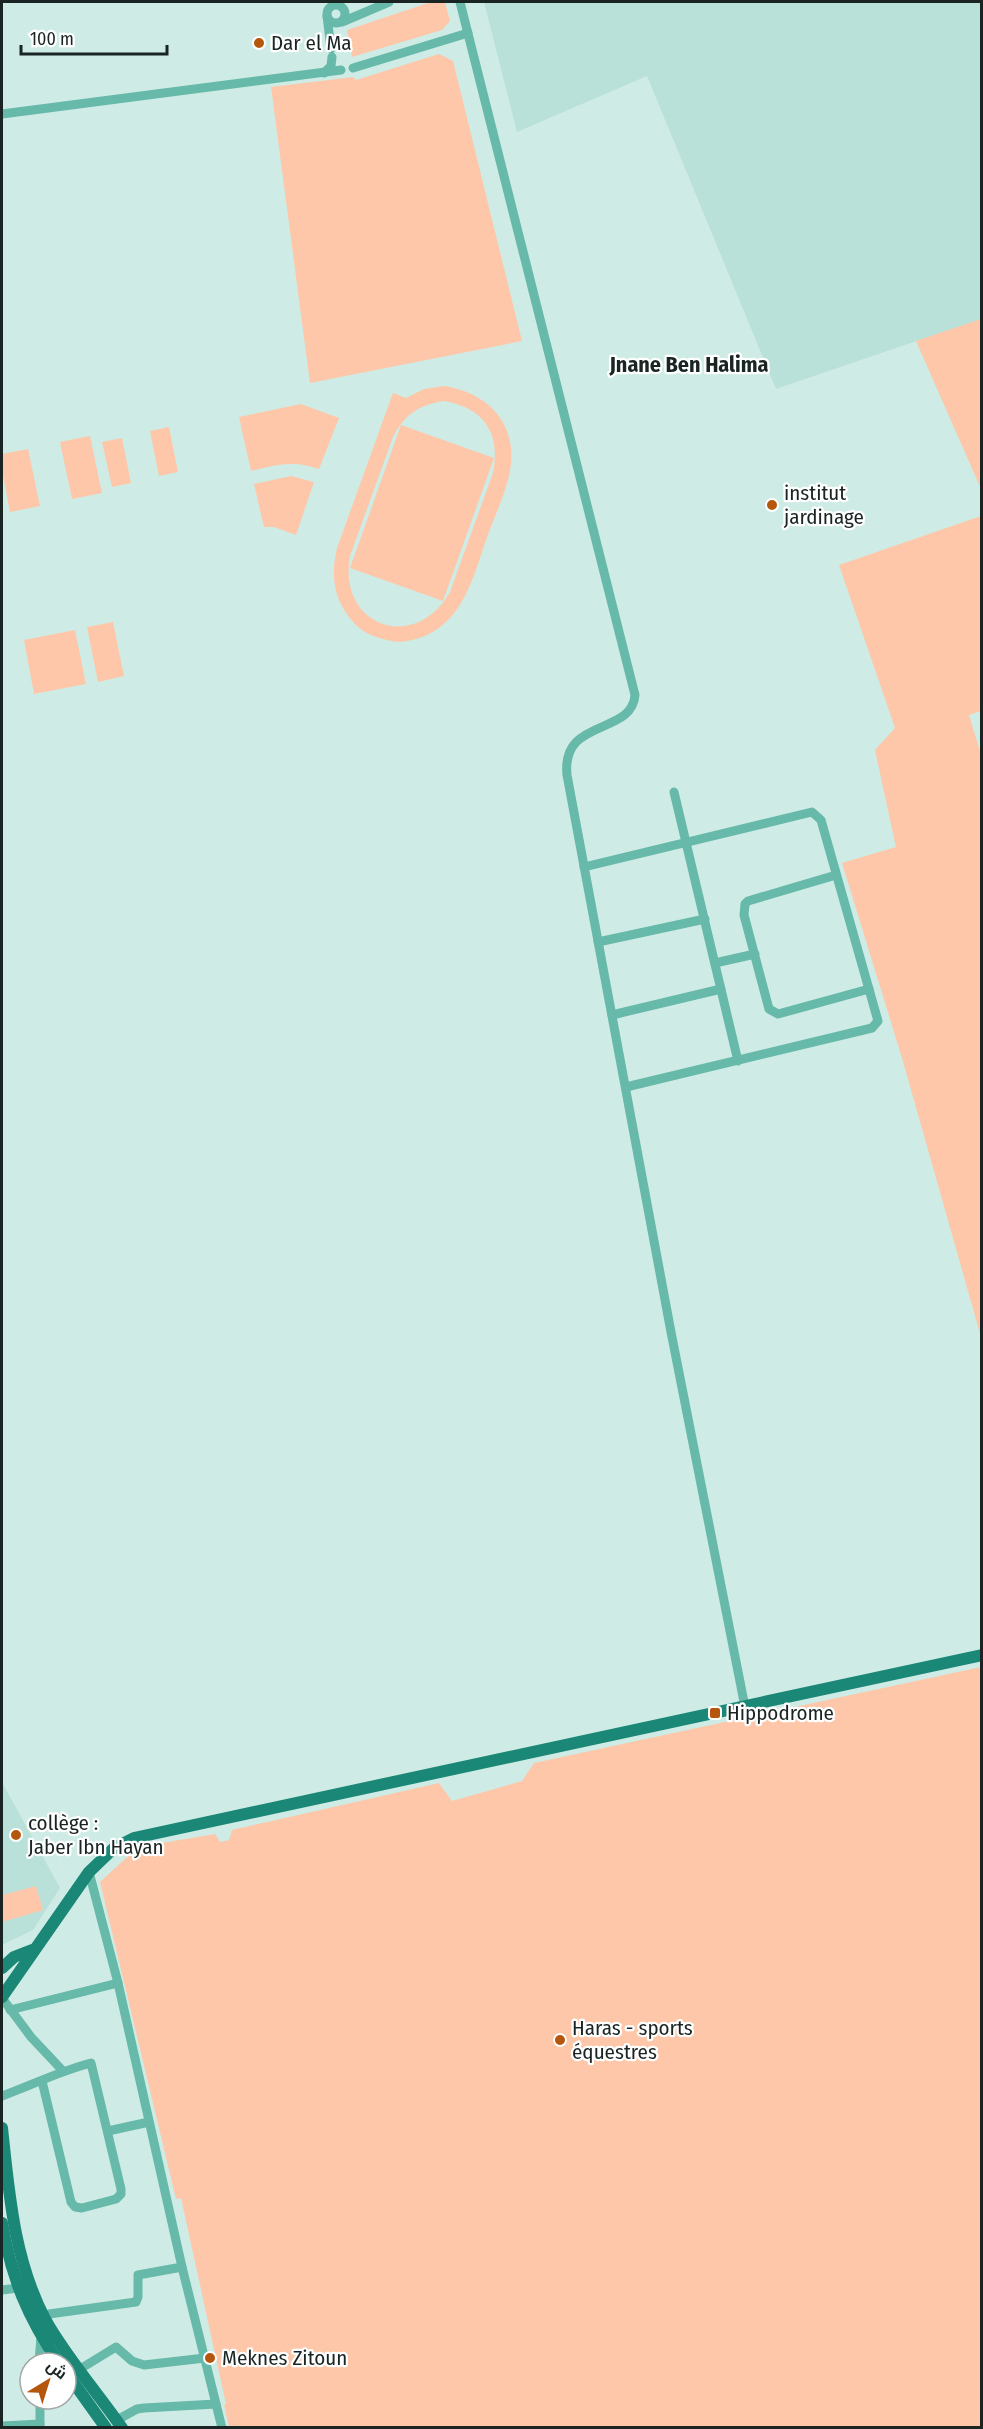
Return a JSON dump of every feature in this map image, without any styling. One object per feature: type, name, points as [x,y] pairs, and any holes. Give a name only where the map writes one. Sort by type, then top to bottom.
[{"type":"main road","points":[[2,1997],[88,1872],[114,1848],[134,1839],[981,1655]]},
{"type":"main road","points":[[2,1962],[33,1949]]},
{"type":"main road","points":[[2,1968],[14,1957]]},
{"type":"main road","points":[[2,2128],[8,2187],[18,2247],[32,2288],[46,2320],[119,2424]]},
{"type":"main road","points":[[2,2223],[18,2288],[41,2336],[51,2351]]},
{"type":"main road","points":[[78,2388],[106,2427]]},
{"type":"street","points":[[327,9],[332,23],[341,22],[389,2]]},
{"type":"street","points":[[460,2],[635,695],[633,707],[627,714],[587,733],[576,741],[568,752],[567,775],[669,1322],[745,1707]]},
{"type":"street","points":[[327,9],[334,5],[367,10]]},
{"type":"street","points":[[341,22],[345,15],[342,6]]},
{"type":"street","points":[[322,74],[331,66],[327,9]]},
{"type":"street","points":[[353,68],[468,33]]},
{"type":"street","points":[[2,114],[341,70]]},
{"type":"street","points":[[674,792],[738,1061]]},
{"type":"street","points":[[584,867],[812,812],[821,820],[878,1021],[872,1028],[626,1088]]},
{"type":"street","points":[[836,875],[744,904],[744,915],[769,1009],[775,1014],[810,1007],[869,989]]},
{"type":"street","points":[[598,942],[705,919]]},
{"type":"street","points":[[715,963],[755,954]]},
{"type":"street","points":[[612,1015],[721,989]]},
{"type":"street","points":[[88,1872],[118,1983],[182,2267],[222,2427]]},
{"type":"street","points":[[10,2010],[118,1983]]},
{"type":"street","points":[[2,1997],[10,2010],[62,2070]]},
{"type":"street","points":[[2,2096],[42,2081],[62,2070],[91,2063],[121,2194],[116,2199],[82,2208],[75,2207],[71,2202],[42,2081]]},
{"type":"street","points":[[108,2131],[149,2122]]},
{"type":"street","points":[[40,2351],[41,2336],[46,2320],[52,2312],[135,2301],[138,2297],[138,2275],[182,2267]]},
{"type":"street","points":[[2,2290],[18,2288]]},
{"type":"street","points":[[80,2369],[116,2346],[132,2361],[144,2365],[205,2358]]},
{"type":"street","points":[[119,2424],[137,2409],[216,2404]]},
{"type":"street","points":[[2,2426],[40,2426]]},
{"type":"shaded area","points":[[431,2],[445,2],[450,21],[442,30],[352,57],[347,30]]},
{"type":"shaded area","points":[[484,2],[981,2],[981,319],[776,389],[647,76],[517,132]]},
{"type":"shaded area","points":[[439,54],[453,61],[522,341],[310,383],[271,87],[353,77],[356,80]]},
{"type":"shaded area","points":[[982,319],[981,489],[916,341]]},
{"type":"shaded area","points":[[444,386],[459,389],[484,401],[494,410],[508,433],[511,463],[508,480],[474,577],[460,605],[440,627],[427,635],[409,641],[391,641],[363,630],[348,616],[338,598],[334,579],[335,559],[393,393],[406,398],[424,389]],"holes":[[[444,401],[458,404],[479,416],[492,434],[495,459],[493,473],[450,592],[435,611],[418,622],[400,626],[382,624],[367,614],[355,600],[349,580],[350,556],[393,437],[398,429],[414,412],[427,405]]]},
{"type":"shaded area","points":[[301,404],[339,418],[319,469],[293,464],[251,471],[239,417]]},
{"type":"shaded area","points":[[401,425],[494,458],[443,601],[350,568]]},
{"type":"shaded area","points":[[169,427],[178,472],[159,476],[150,431]]},
{"type":"shaded area","points":[[90,436],[102,493],[72,499],[60,442]]},
{"type":"shaded area","points":[[122,438],[131,483],[112,487],[102,442]]},
{"type":"shaded area","points":[[28,449],[40,506],[10,512],[2,470],[2,454]]},
{"type":"shaded area","points":[[291,476],[314,482],[296,535],[274,527],[264,527],[254,484]]},
{"type":"shaded area","points":[[981,516],[981,711],[969,715],[982,758],[981,1337],[902,1058],[842,863],[896,847],[875,750],[895,728],[839,565]]},
{"type":"shaded area","points":[[113,622],[124,676],[98,682],[87,627]]},
{"type":"shaded area","points":[[75,630],[86,684],[34,694],[24,640]]},
{"type":"shaded area","name":"Haras - sports équestres","points":[[981,1667],[981,2427],[229,2427],[181,2198],[176,2199],[100,1882],[138,1847],[215,1834],[220,1842],[229,1840],[232,1830],[439,1783],[452,1801],[522,1781],[534,1763]]},
{"type":"shaded area","name":"collège : Jaber Ibn Hayan","points":[[2,1782],[60,1888],[33,1930],[2,1945]]},
{"type":"shaded area","points":[[36,1886],[43,1910],[2,1922],[2,1895]]},
{"type":"place","name":"Dar el Ma","points":[[259,43]]},
{"type":"place","name":"institut jardinage","points":[[772,505]]},
{"type":"place","name":"Hippodrome","points":[[715,1713]]},
{"type":"place","name":"collège : Jaber Ibn Hayan","points":[[16,1835]]},
{"type":"place","name":"Haras - sports équestres","points":[[560,2040]]},
{"type":"place","name":"Meknes Zitoun","points":[[210,2358]]},
{"type":"district","name":"Jnane Ben Halima","points":[[689,364]]}]
